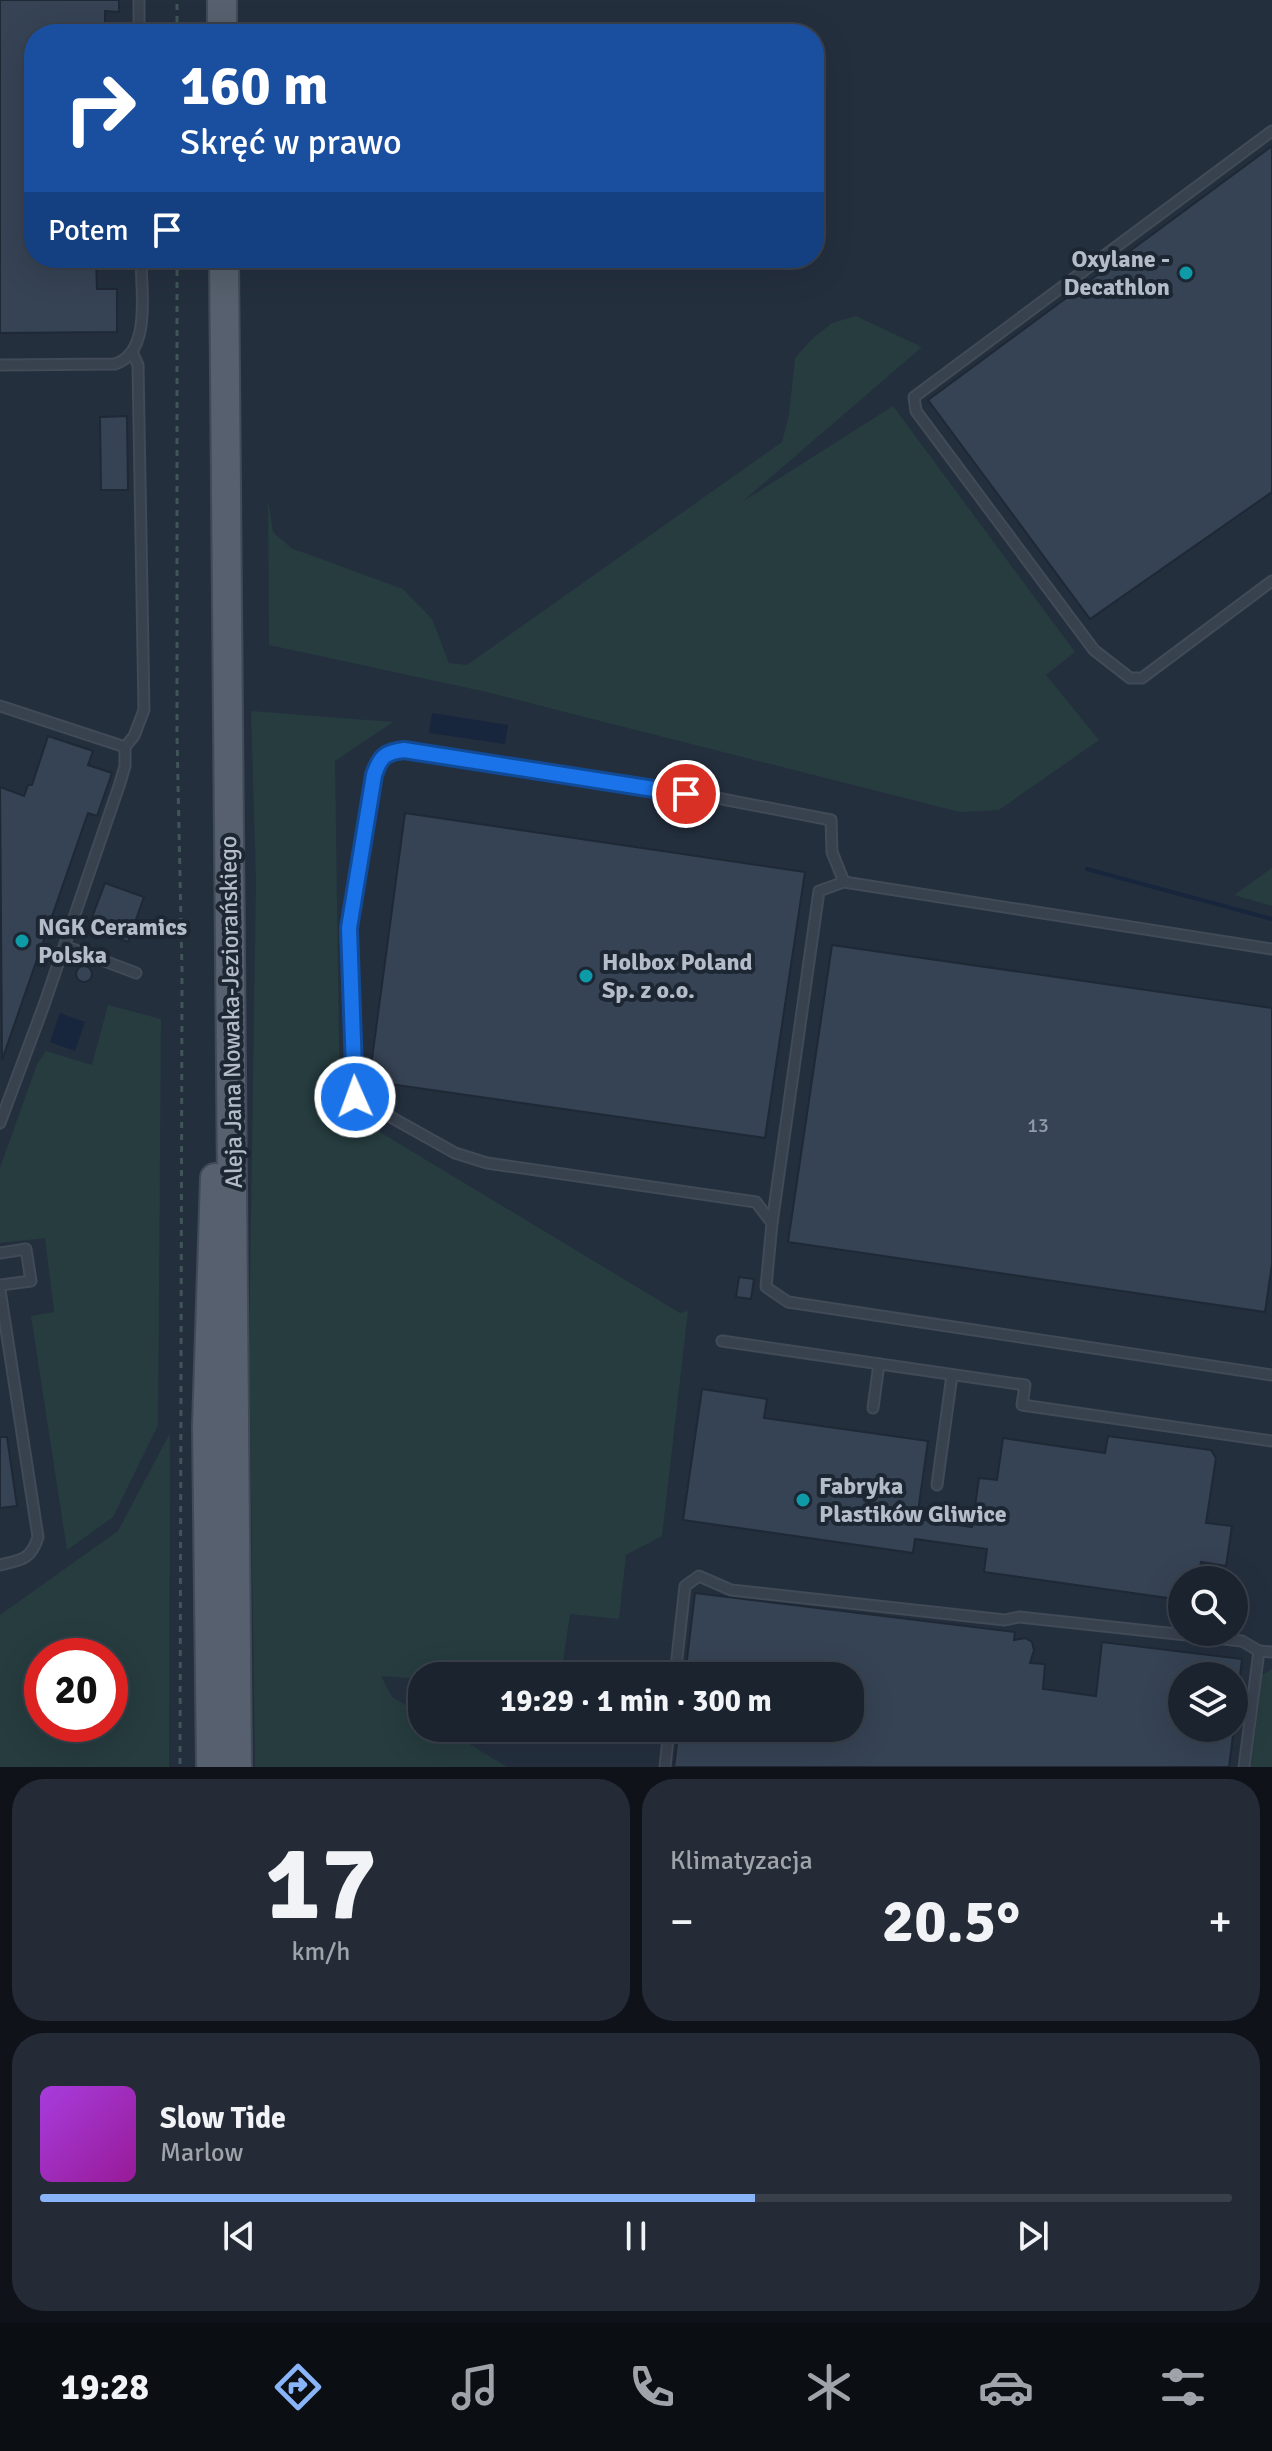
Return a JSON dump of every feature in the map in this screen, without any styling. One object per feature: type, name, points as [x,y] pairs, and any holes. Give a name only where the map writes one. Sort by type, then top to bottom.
[{"type":"main road","points":[[222,0],[222,24]]},
{"type":"main road","name":"Aleja Jana Nowaka-Jeziorańskiego","points":[[224,268],[237,1767]]},
{"type":"main road","points":[[211,1767],[207,1426],[217,1113],[230,982]]},
{"type":"lane","points":[[139,0],[139,24]]},
{"type":"lane","points":[[1272,131],[914,397],[916,411],[1094,650],[1130,678],[1142,678],[1272,581]]},
{"type":"lane","points":[[0,365],[115,364],[125,361],[133,354],[140,339],[141,268]]},
{"type":"lane","points":[[0,1123],[120,783],[125,766],[125,747],[134,736],[144,710],[138,365],[133,354]]},
{"type":"lane","points":[[0,706],[125,747]]},
{"type":"lane","points":[[772,1223],[756,1202],[487,1163],[455,1153],[355,1097],[349,928],[374,775],[379,760],[387,752],[404,750],[717,798],[831,820],[832,852],[844,882]]},
{"type":"lane","points":[[1272,949],[844,882],[819,891],[772,1223],[766,1287],[788,1302],[1270,1375],[1272,1362]]},
{"type":"lane","points":[[65,946],[136,973]]},
{"type":"lane","points":[[0,1253],[26,1249],[31,1281],[0,1288],[38,1537],[34,1551],[22,1560],[0,1565]]},
{"type":"lane","points":[[722,1341],[1025,1385],[1022,1405],[1272,1441]]},
{"type":"lane","points":[[873,1408],[879,1364]]},
{"type":"lane","points":[[937,1485],[952,1375]]},
{"type":"lane","points":[[677,1662],[685,1586],[699,1576],[731,1590],[1005,1620],[1019,1617],[1242,1641],[1259,1651],[1272,1652]]},
{"type":"lane","points":[[1244,1767],[1259,1651]]},
{"type":"lane","points":[[665,1767],[668,1742]]},
{"type":"path","points":[[177,0],[177,24]]},
{"type":"path","points":[[177,268],[177,735],[182,972],[180,1767]]},
{"type":"green space","points":[[856,316],[922,347],[742,502],[893,406],[1075,652],[1046,675],[1099,740],[999,810],[960,812],[482,691],[269,645],[268,500],[273,532],[291,548],[403,589],[432,619],[449,663],[467,665],[782,442],[789,415],[795,358],[832,323]]},
{"type":"green space","points":[[251,711],[393,722],[335,761],[340,1108],[680,1313],[688,1311],[662,1536],[626,1555],[619,1619],[570,1614],[563,1662],[408,1662],[408,1678],[381,1676],[392,1697],[408,1707],[408,1742],[466,1742],[507,1767],[255,1767],[249,1347],[256,882]]},
{"type":"green space","points":[[1272,868],[1272,906],[1234,895]]},
{"type":"green space","points":[[108,1005],[161,1019],[158,1425],[113,1517],[67,1550],[31,1316],[54,1312],[45,1238],[0,1243],[0,1168],[37,1064],[46,1051],[92,1065]]},
{"type":"green space","points":[[170,1433],[169,1767],[0,1767],[0,1615],[118,1531]]},
{"type":"green space","points":[[1272,1669],[1272,1767],[1251,1767],[1262,1675]]},
{"type":"water","points":[[432,713],[508,725],[505,744],[429,733]]},
{"type":"water","points":[[60,1013],[85,1022],[75,1051],[50,1042]]},
{"type":"building","points":[[0,0],[119,0],[119,12],[105,11],[105,24],[24,24],[24,268],[96,268],[97,289],[117,289],[117,332],[0,333]]},
{"type":"building","name":"Oxylane - Decathlon","points":[[1272,146],[1272,492],[1090,619],[928,400]]},
{"type":"building","points":[[127,416],[128,490],[101,490],[100,417]]},
{"type":"building","name":"NGK Ceramics Polska","points":[[48,736],[93,751],[88,765],[112,773],[97,816],[88,813],[2,1060],[0,787],[24,796],[28,785],[32,785]]},
{"type":"building","name":"Holbox Poland Sp. z o.o.","points":[[405,813],[805,872],[765,1138],[369,1081]]},
{"type":"building","points":[[105,883],[144,897],[128,942],[88,928]]},
{"type":"building","points":[[832,945],[1272,1008],[1272,1264],[1265,1312],[788,1242]]},
{"type":"building","points":[[81,966],[87,966],[92,974],[90,980],[81,982],[76,977],[76,971]]},
{"type":"building","points":[[739,1277],[754,1279],[751,1299],[736,1297]]},
{"type":"building","name":"Fabryka Plastików Gliwice","points":[[702,1389],[767,1399],[764,1418],[928,1441],[917,1519],[972,1527],[979,1478],[997,1480],[1003,1438],[1105,1453],[1108,1436],[1211,1450],[1216,1458],[1206,1523],[1232,1526],[1226,1566],[1201,1562],[1200,1566],[1168,1566],[1168,1598],[984,1572],[987,1549],[915,1539],[913,1553],[683,1520]]},
{"type":"building","points":[[0,1437],[7,1437],[17,1506],[0,1508]]},
{"type":"building","points":[[695,1593],[1015,1632],[1014,1640],[1025,1638],[1032,1642],[1034,1650],[1030,1663],[1045,1664],[1043,1689],[1096,1696],[1102,1642],[1242,1659],[1242,1662],[1168,1662],[1168,1742],[1232,1742],[1229,1767],[674,1767],[677,1742],[864,1742],[864,1662],[687,1662]]},
{"type":"waterway","points":[[1087,869],[1272,919]]},
{"type":"place","name":"Oxylane - Decathlon","points":[[1186,273]]},
{"type":"place","name":"NGK Ceramics Polska","points":[[22,941]]},
{"type":"place","name":"Holbox Poland Sp. z o.o.","points":[[586,976]]},
{"type":"place","name":"Fabryka Plastików Gliwice","points":[[803,1500]]},
{"type":"route","points":[[355,1097],[349,928],[374,775],[379,760],[387,752],[404,750],[686,794]]}]
